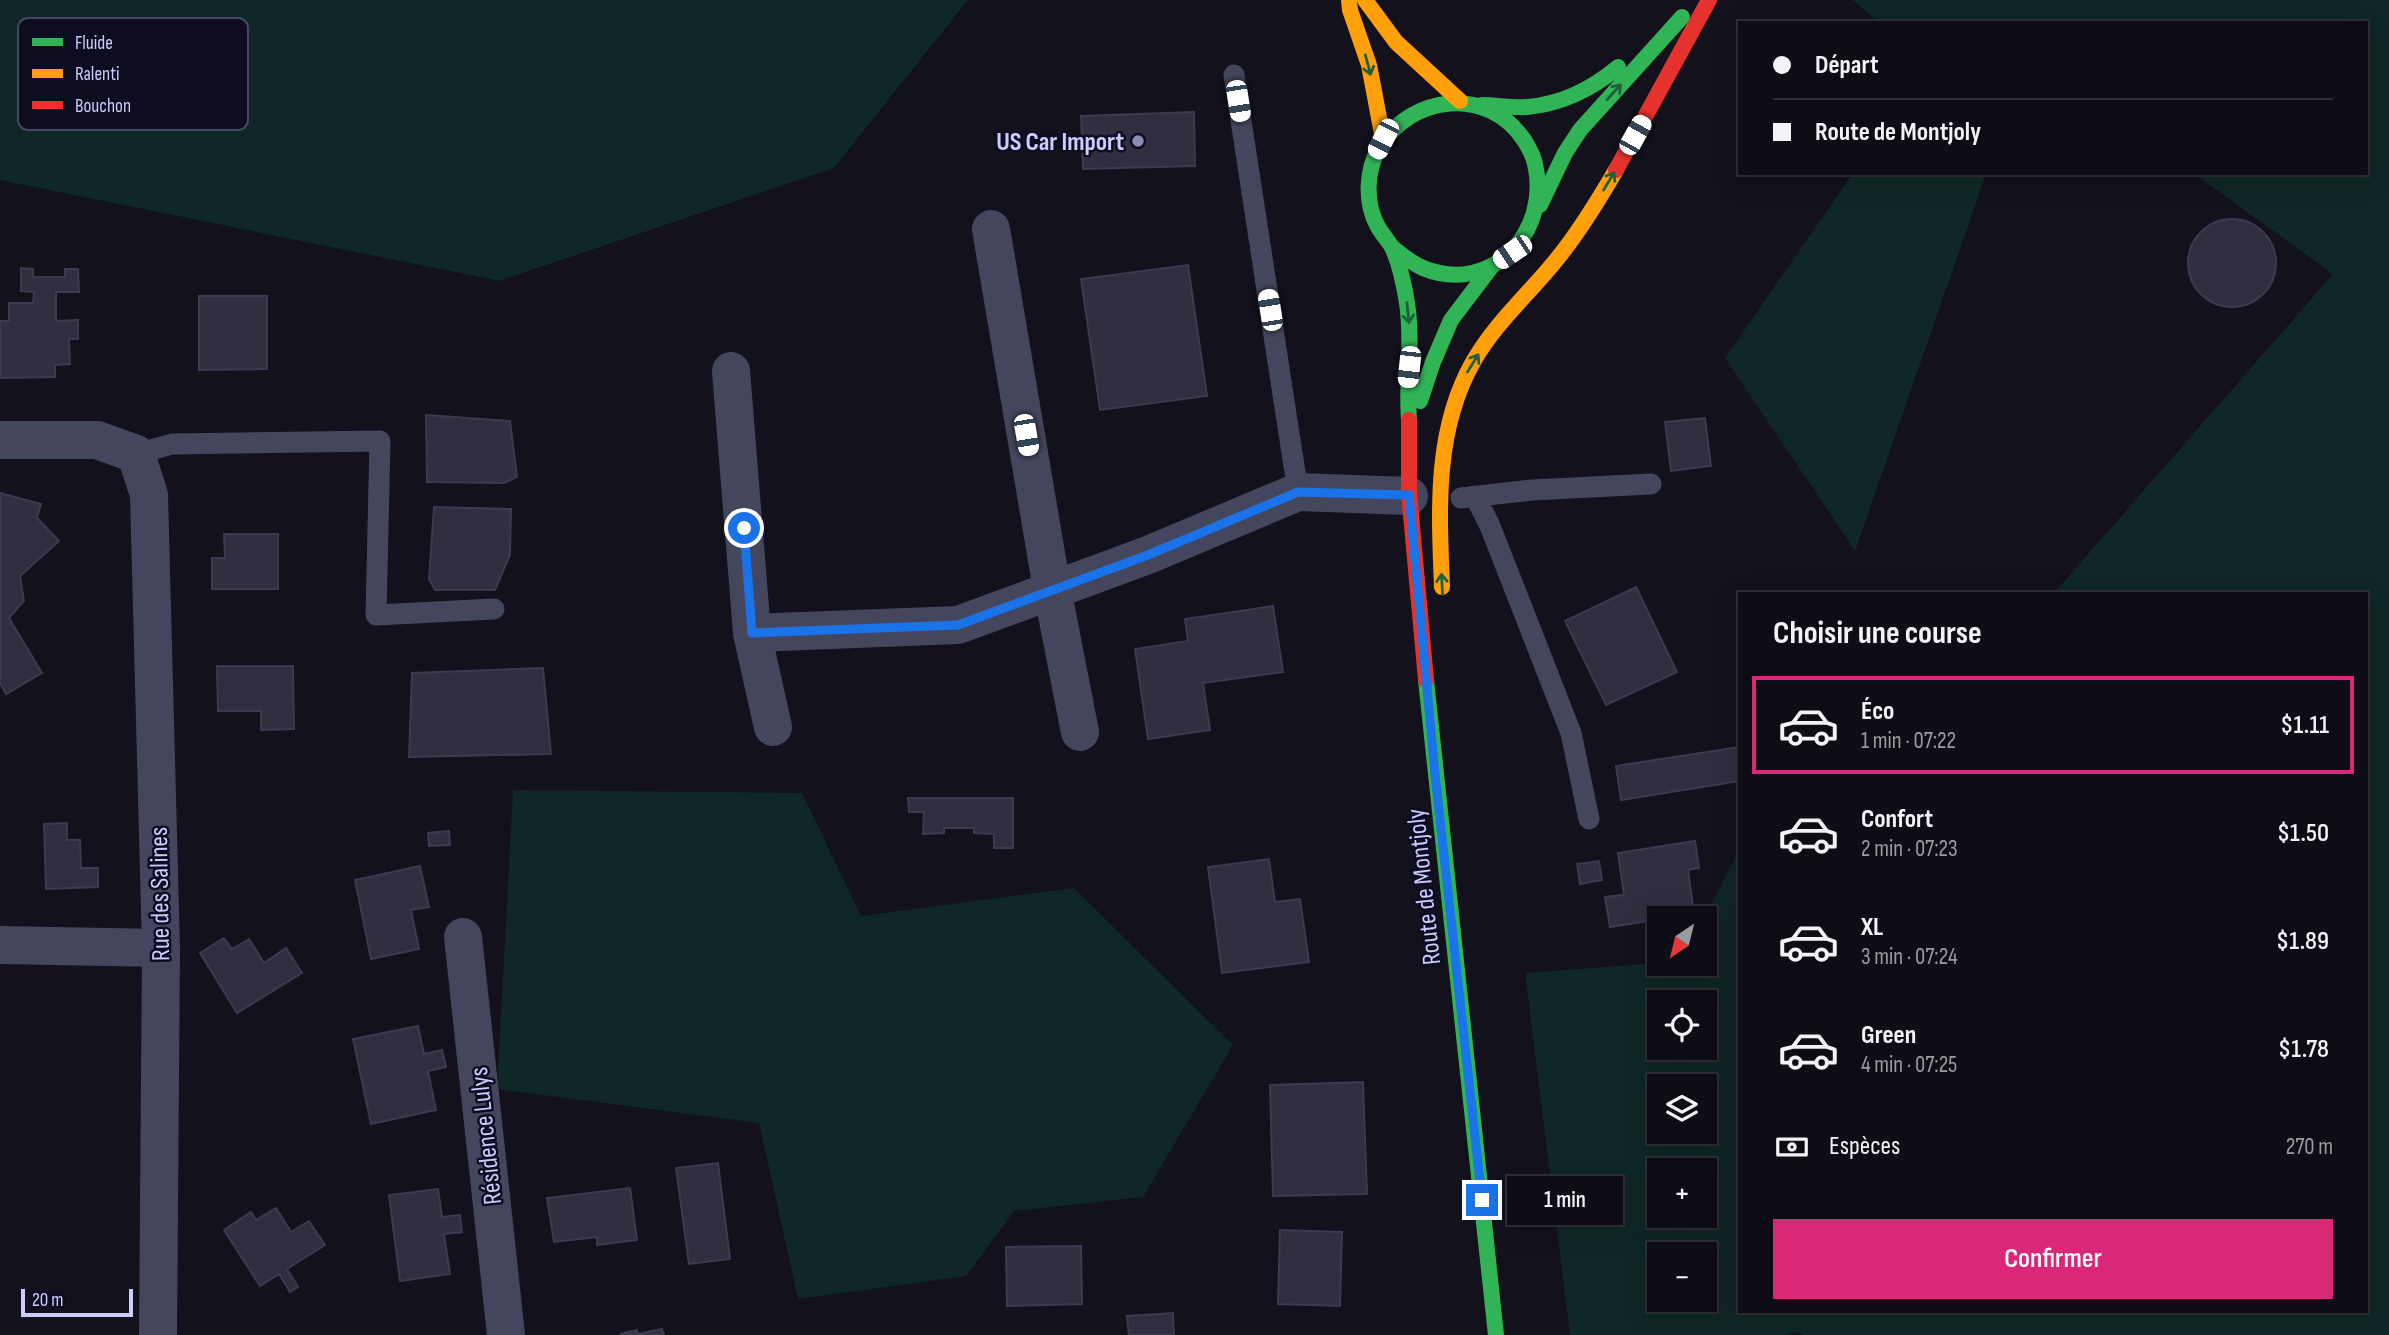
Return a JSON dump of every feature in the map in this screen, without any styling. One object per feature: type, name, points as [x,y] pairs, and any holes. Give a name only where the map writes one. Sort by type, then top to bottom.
[{"type":"main road","points":[[1349,0],[1369,65],[1383,139]]},
{"type":"main road","points":[[1365,0],[1370,10],[1416,65],[1460,101]]},
{"type":"main road","points":[[1476,105],[1527,107],[1580,94],[1604,80],[1692,0]]},
{"type":"main road","points":[[1538,210],[1541,188],[1538,166],[1529,145],[1516,127],[1497,113],[1476,105],[1460,101],[1430,105],[1404,118],[1383,139],[1371,165],[1368,195],[1376,223],[1392,247],[1409,261],[1429,270],[1450,274],[1472,272],[1492,266],[1512,252],[1528,233],[1565,153],[1580,130],[1698,0]]},
{"type":"main road","points":[[1443,597],[1424,498],[1443,448],[1463,380],[1490,335],[1554,263],[1588,215],[1709,0]]},
{"type":"main road","name":"Route de Montjoly","points":[[1392,247],[1408,306],[1411,349],[1407,386],[1409,432],[1424,498],[1435,774],[1496,1335]]},
{"type":"main road","name":"Route de Montjoly","points":[[1409,432],[1433,362],[1451,320],[1492,266]]},
{"type":"main road","points":[[1435,774],[1447,710]]},
{"type":"street","points":[[991,229],[1052,589],[1080,732]]},
{"type":"street","points":[[731,371],[752,633],[773,727]]},
{"type":"street","points":[[0,440],[97,440],[136,454]]},
{"type":"street","name":"Rue des Salines","points":[[136,454],[149,495],[161,948],[158,1335]]},
{"type":"street","points":[[752,633],[958,625],[1148,555],[1298,492],[1424,498]]},
{"type":"street","name":"Résidence Lulys","points":[[463,937],[506,1335]]},
{"type":"street","points":[[0,945],[161,948]]},
{"type":"lane","points":[[1234,75],[1298,492]]},
{"type":"lane","points":[[136,454],[172,444],[380,441],[376,615],[494,609]]},
{"type":"lane","points":[[1424,498],[1651,484]]},
{"type":"lane","points":[[1475,496],[1490,526],[1571,733],[1589,819]]},
{"type":"green space","points":[[0,0],[968,0],[834,168],[499,281],[0,180]]},
{"type":"green space","points":[[1853,0],[2389,0],[2389,1335],[1803,1335],[1796,1332],[1785,1335],[1570,1335],[1525,973],[1647,964],[1647,976],[1717,976],[1717,906],[1711,906],[1738,852],[1738,1313],[2368,1313],[2368,592],[2055,592],[2333,274],[2196,175],[2368,175],[2368,21],[1877,21]]},
{"type":"green space","points":[[1852,175],[2024,175],[1985,177],[1855,551],[1725,358]]},
{"type":"green space","points":[[513,790],[802,793],[861,916],[1074,888],[1233,1045],[1143,1197],[1014,1211],[966,1276],[798,1299],[759,1123],[497,1089]]},
{"type":"building","name":"US Car Import","points":[[1194,112],[1195,166],[1083,169],[1081,116]]},
{"type":"building","points":[[2223,219],[2241,219],[2257,226],[2269,238],[2276,254],[2276,272],[2269,288],[2257,300],[2241,307],[2223,307],[2207,300],[2195,288],[2188,272],[2188,254],[2195,238],[2207,226]]},
{"type":"building","points":[[1188,265],[1207,396],[1100,410],[1081,279]]},
{"type":"building","points":[[21,268],[33,269],[33,277],[65,277],[65,269],[78,269],[79,292],[56,292],[56,321],[78,320],[78,339],[69,339],[70,364],[55,365],[55,377],[0,378],[0,321],[9,321],[9,303],[33,303],[34,292],[21,291]]},
{"type":"building","points":[[199,296],[267,296],[267,369],[199,370]]},
{"type":"building","points":[[426,415],[510,421],[517,477],[504,483],[427,482]]},
{"type":"building","points":[[1705,418],[1711,466],[1671,471],[1665,422]]},
{"type":"building","points":[[0,493],[41,504],[37,518],[59,541],[20,576],[24,601],[9,618],[42,673],[6,694],[0,683]]},
{"type":"building","points":[[434,507],[511,509],[510,555],[495,590],[435,590],[429,579]]},
{"type":"building","points":[[224,534],[278,534],[278,589],[212,589],[212,558],[225,558]]},
{"type":"building","points":[[1636,587],[1677,672],[1606,705],[1565,621]]},
{"type":"building","points":[[1273,606],[1283,672],[1203,683],[1210,730],[1148,739],[1135,649],[1188,641],[1185,619]]},
{"type":"building","points":[[217,666],[293,666],[294,729],[261,730],[261,711],[218,711]]},
{"type":"building","points":[[543,668],[551,754],[409,757],[412,673]]},
{"type":"building","points":[[1738,747],[1738,781],[1621,800],[1616,766]]},
{"type":"building","points":[[908,798],[1013,798],[1013,848],[994,848],[994,834],[974,833],[974,828],[944,828],[944,833],[923,834],[924,812],[909,812]]},
{"type":"building","points":[[67,823],[67,840],[80,840],[81,868],[98,868],[98,887],[46,889],[44,824]]},
{"type":"building","points":[[449,831],[450,845],[429,846],[428,833]]},
{"type":"building","points":[[1695,841],[1699,868],[1688,870],[1693,906],[1647,906],[1647,921],[1610,927],[1605,897],[1624,895],[1618,853]]},
{"type":"building","points":[[1269,859],[1275,902],[1300,899],[1309,962],[1222,973],[1208,867]]},
{"type":"building","points":[[1599,861],[1602,880],[1580,884],[1577,864]]},
{"type":"building","points":[[420,866],[429,907],[411,910],[419,949],[371,959],[355,880]]},
{"type":"building","points":[[224,938],[232,949],[249,939],[264,963],[286,948],[302,973],[237,1013],[200,953]]},
{"type":"building","points":[[418,1026],[424,1054],[442,1050],[446,1067],[428,1071],[436,1110],[371,1124],[353,1039]]},
{"type":"building","points":[[1363,1082],[1367,1194],[1273,1196],[1270,1085]]},
{"type":"building","points":[[718,1163],[730,1259],[689,1264],[676,1168]]},
{"type":"building","points":[[630,1188],[637,1240],[597,1245],[597,1237],[554,1242],[547,1198]]},
{"type":"building","points":[[438,1189],[442,1217],[460,1215],[462,1232],[444,1234],[450,1274],[400,1281],[389,1195]]},
{"type":"building","points":[[276,1208],[291,1232],[309,1221],[325,1245],[287,1269],[298,1287],[290,1292],[279,1274],[260,1286],[224,1230],[251,1212],[256,1220]]},
{"type":"building","points":[[1280,1230],[1342,1232],[1340,1306],[1278,1304]]},
{"type":"building","points":[[1081,1246],[1082,1304],[1007,1306],[1006,1247]]},
{"type":"building","points":[[1173,1313],[1174,1335],[1129,1335],[1127,1316]]},
{"type":"building","points":[[662,1329],[664,1335],[620,1334],[637,1330],[637,1334]]},
{"type":"traffic: fast","points":[[1540,205],[1565,153],[1580,130],[1682,17]]},
{"type":"traffic: fast","points":[[1482,105],[1521,107],[1552,103],[1587,89],[1618,67]]},
{"type":"traffic: fast","points":[[1392,247],[1423,268],[1448,274],[1472,273],[1493,265],[1511,252],[1525,234],[1534,212],[1538,189],[1532,154],[1509,123],[1491,111],[1471,105],[1450,104],[1429,108],[1410,116],[1393,130],[1375,157],[1369,176],[1370,206],[1377,225],[1395,254],[1407,303],[1409,420]]},
{"type":"traffic: fast","points":[[1420,401],[1451,320],[1492,266]]},
{"type":"traffic: fast","points":[[1426,680],[1496,1335]]},
{"type":"traffic: slow","points":[[1349,0],[1369,65],[1383,139]]},
{"type":"traffic: slow","points":[[1365,0],[1396,42],[1460,101]]},
{"type":"traffic: slow","points":[[1442,587],[1442,472],[1445,443],[1460,388],[1482,348],[1565,249],[1616,170]]},
{"type":"traffic: jam","points":[[1616,170],[1709,0]]},
{"type":"traffic: jam","points":[[1409,420],[1409,493],[1426,680]]},
{"type":"place","name":"US Car Import","points":[[1138,141]]},
{"type":"route","points":[[744,528],[752,633],[958,625],[1148,555],[1298,492],[1409,495],[1435,774],[1482,1200]]}]
